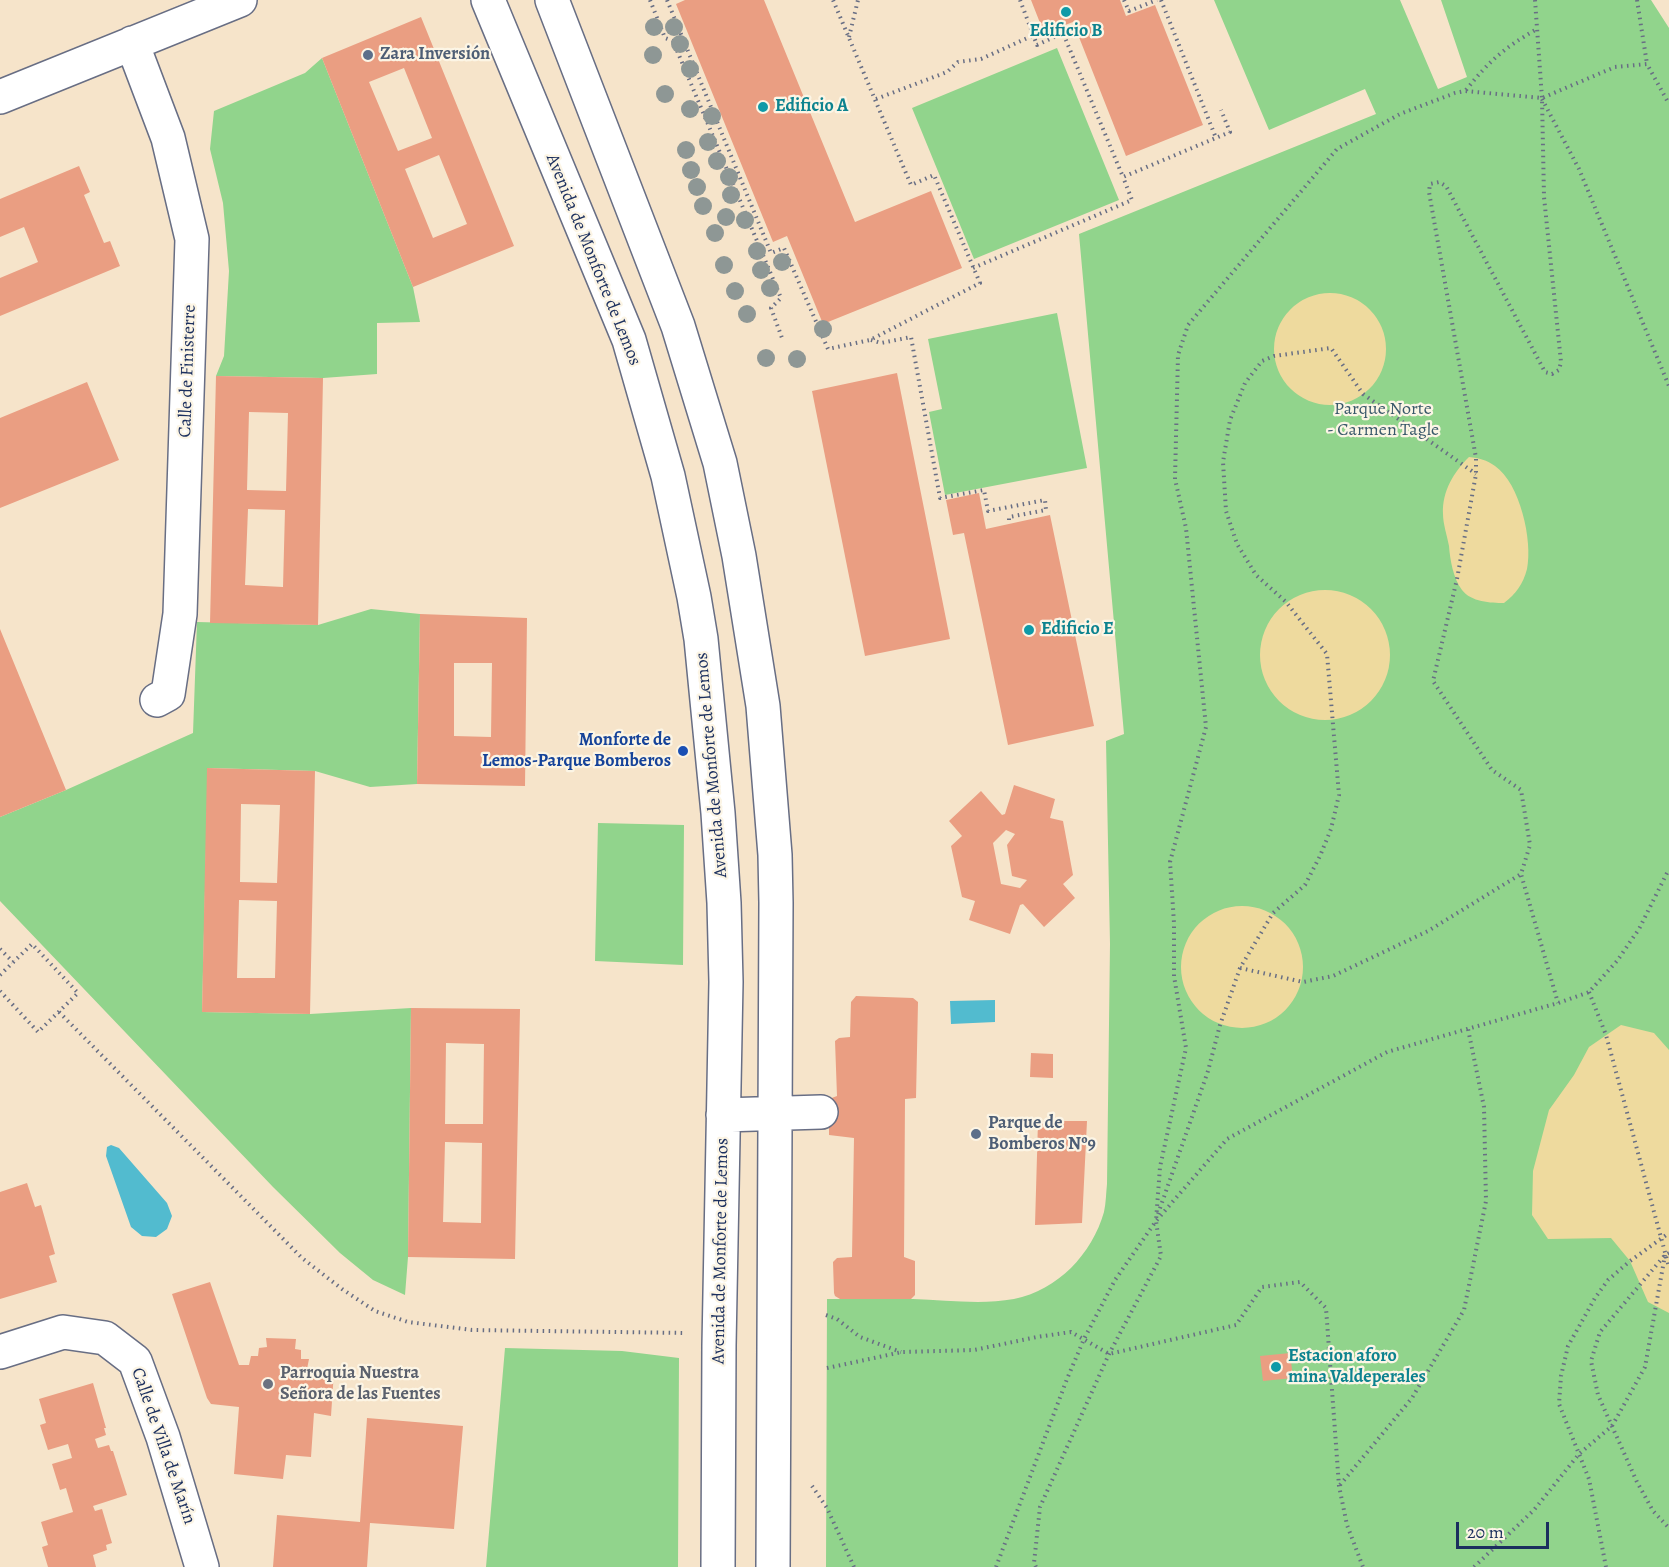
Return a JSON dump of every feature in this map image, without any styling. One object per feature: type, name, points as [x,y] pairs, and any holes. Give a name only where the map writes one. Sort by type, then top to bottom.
[{"type":"street","points":[[0,97],[240,0]]},
{"type":"street","name":"Avenida de Monforte de Lemos","points":[[488,0],[629,340],[668,476],[694,597],[704,670],[718,813],[726,982],[719,1345],[718,1567]]},
{"type":"street","points":[[552,0],[678,326],[720,463],[739,556],[763,706],[775,855],[776,903],[773,1567]]},
{"type":"street","name":"Calle de Finisterre","points":[[132,43],[168,138],[192,239],[180,614],[168,694],[157,700]]},
{"type":"street","points":[[723,1115],[821,1112]]},
{"type":"street","name":"Calle de Villa de Marín","points":[[0,1352],[63,1332],[105,1338],[135,1361],[163,1437],[202,1567]]},
{"type":"path","points":[[650,0],[665,38],[673,40],[781,298],[771,308],[782,338]]},
{"type":"path","points":[[667,0],[771,253],[784,248],[828,349],[870,340],[980,284],[934,175],[911,185],[833,0]]},
{"type":"path","points":[[849,37],[858,0]]},
{"type":"path","points":[[973,268],[1132,200],[1063,33],[1037,45],[1020,0]]},
{"type":"path","points":[[1124,0],[1129,11],[1159,0],[1216,138]]},
{"type":"path","points":[[1535,0],[1542,98],[1544,197],[1561,362],[1559,370],[1552,374],[1545,372],[1446,186],[1439,182],[1430,184],[1429,192],[1476,458],[1476,474],[1457,579],[1433,681],[1492,770],[1521,790],[1530,845],[1521,874],[1557,1003]]},
{"type":"path","points":[[1638,0],[1647,64],[1669,104]]},
{"type":"path","points":[[1465,91],[1487,64],[1506,47],[1537,29]]},
{"type":"path","points":[[876,99],[947,72],[958,62],[981,59],[1034,35]]},
{"type":"path","points":[[1036,1567],[1034,1563],[1040,1507],[1109,1354],[1161,1256],[1156,1221],[1160,1167],[1186,1048],[1174,976],[1174,923],[1170,862],[1206,727],[1186,528],[1175,479],[1178,355],[1188,325],[1337,149],[1400,114],[1465,91],[1542,98],[1615,67],[1647,64]]},
{"type":"path","points":[[1542,98],[1578,169],[1669,386]]},
{"type":"path","points":[[1123,177],[1230,132],[1221,110]]},
{"type":"path","points":[[870,340],[881,344],[911,337],[940,498],[984,490],[988,511],[1045,500],[1046,510],[1009,517]]},
{"type":"path","points":[[1156,1221],[1208,1071],[1220,1025],[1240,968],[1273,913],[1305,885],[1324,847],[1339,795],[1327,654],[1286,602],[1256,574],[1237,544],[1226,511],[1223,462],[1230,420],[1245,383],[1262,361],[1274,356],[1331,348],[1363,394],[1476,474]]},
{"type":"path","points":[[1007,507],[1010,524]]},
{"type":"path","points":[[996,1567],[1031,1470],[1084,1339],[1115,1280],[1156,1221],[1227,1139],[1387,1052],[1589,992],[1617,961],[1639,929],[1669,869]]},
{"type":"path","points":[[1240,968],[1302,982],[1333,976],[1428,931],[1521,874]]},
{"type":"path","points":[[0,975],[32,944],[78,993],[38,1032],[0,990]]},
{"type":"path","points":[[0,949],[13,962]]},
{"type":"path","points":[[1589,992],[1606,1035],[1669,1267]]},
{"type":"path","points":[[59,1012],[302,1258],[375,1311],[408,1322],[472,1330],[688,1333],[719,1345]]},
{"type":"path","points":[[1339,1486],[1412,1398],[1464,1310],[1486,1201],[1484,1107],[1468,1029]]},
{"type":"path","points":[[1606,1567],[1589,1479],[1559,1404],[1561,1376],[1568,1346],[1608,1280],[1669,1233]]},
{"type":"path","points":[[1667,1254],[1600,1332],[1591,1361],[1598,1395],[1637,1482],[1653,1511],[1669,1528]]},
{"type":"path","points":[[1474,1567],[1534,1510],[1579,1454],[1611,1426],[1645,1367],[1667,1254]]},
{"type":"path","points":[[827,1368],[902,1352],[974,1350],[1071,1332],[1109,1354],[1236,1325],[1262,1287],[1300,1282],[1326,1308],[1339,1486],[1347,1525],[1363,1567]]},
{"type":"path","points":[[826,1315],[837,1319],[860,1337],[902,1352]]},
{"type":"path","points":[[812,1486],[826,1508],[854,1567]]},
{"type":"green space","name":"Parque Norte - Carmen Tagle","points":[[1214,0],[1400,0],[1438,89],[1467,77],[1441,0],[1651,0],[1669,28],[1669,1567],[826,1567],[827,1299],[989,1302],[1014,1299],[1030,1294],[1059,1279],[1082,1256],[1091,1242],[1105,1209],[1110,944],[1106,741],[1124,734],[1079,234],[1376,114],[1365,89],[1269,130]]},
{"type":"green space","points":[[1057,48],[1119,200],[974,259],[912,108]]},
{"type":"green space","points":[[322,58],[413,287],[420,322],[377,323],[377,374],[323,378],[216,376],[224,356],[229,271],[223,203],[210,149],[214,111],[305,73]]},
{"type":"green space","points":[[1057,313],[1087,468],[945,495],[929,412],[942,409],[928,339]]},
{"type":"green space","points":[[371,609],[420,614],[417,784],[370,787],[315,771],[208,768],[202,1012],[310,1014],[411,1008],[408,1257],[405,1295],[373,1280],[340,1253],[273,1187],[0,901],[0,817],[193,733],[197,622],[318,625]]},
{"type":"green space","points":[[598,823],[684,825],[683,965],[595,961]]},
{"type":"green space","points":[[505,1348],[622,1351],[679,1358],[678,1567],[486,1567]]},
{"type":"sand","points":[[1330,293],[1351,297],[1370,309],[1382,328],[1386,349],[1382,370],[1370,389],[1351,401],[1330,405],[1309,401],[1290,389],[1278,370],[1274,349],[1278,328],[1290,309],[1309,297]]},
{"type":"sand","points":[[1469,457],[1489,462],[1504,474],[1523,513],[1528,543],[1527,569],[1518,588],[1504,603],[1482,601],[1466,594],[1456,580],[1452,568],[1443,506],[1450,482]]},
{"type":"sand","points":[[1325,590],[1350,595],[1371,609],[1385,630],[1390,655],[1385,680],[1371,701],[1350,715],[1325,720],[1300,715],[1279,701],[1265,680],[1260,655],[1265,630],[1279,609],[1300,595]]},
{"type":"sand","points":[[1242,906],[1265,910],[1285,924],[1299,944],[1303,967],[1299,990],[1285,1010],[1265,1024],[1242,1028],[1219,1024],[1199,1010],[1185,990],[1181,967],[1185,944],[1199,924],[1219,910]]},
{"type":"sand","points":[[1621,1025],[1654,1033],[1669,1050],[1669,1313],[1648,1302],[1630,1261],[1611,1238],[1548,1239],[1532,1215],[1533,1171],[1549,1110],[1574,1075],[1589,1047]]},
{"type":"water","points":[[995,1000],[995,1022],[951,1024],[950,1001]]},
{"type":"water","points":[[111,1145],[119,1148],[167,1203],[172,1216],[167,1229],[156,1237],[142,1236],[131,1227],[106,1156],[107,1147]]},
{"type":"building","name":"Edificio A","points":[[685,0],[764,0],[855,222],[931,191],[962,268],[823,324],[787,236],[773,242],[676,4]]},
{"type":"building","points":[[1031,0],[1120,0],[1126,16],[1155,5],[1203,125],[1126,156],[1073,22],[1044,33]]},
{"type":"building","points":[[421,17],[514,246],[413,287],[322,58]],"holes":[[[404,68],[432,138],[398,151],[369,82]],[[439,155],[467,224],[433,238],[405,169]]]},
{"type":"building","points":[[79,166],[90,192],[84,195],[104,243],[110,241],[120,266],[0,316],[0,278],[38,262],[24,227],[0,237],[0,199]]},
{"type":"building","points":[[897,373],[950,639],[865,656],[812,391]]},
{"type":"building","points":[[216,376],[323,378],[318,625],[210,623]],"holes":[[[249,412],[288,413],[286,491],[247,490]],[[248,509],[285,510],[283,587],[245,585]]]},
{"type":"building","points":[[87,382],[119,460],[0,508],[0,418]]},
{"type":"building","name":"Edificio E","points":[[979,493],[986,529],[1050,515],[1094,726],[1008,745],[964,533],[953,535],[946,500]]},
{"type":"building","points":[[420,614],[527,618],[525,786],[417,784]],"holes":[[[454,663],[492,663],[491,737],[454,736]]]},
{"type":"building","points":[[0,629],[66,790],[0,817]]},
{"type":"building","points":[[207,768],[315,771],[310,1014],[202,1012]],"holes":[[[241,804],[280,805],[277,883],[240,882]],[[239,900],[277,901],[275,978],[237,978]]]},
{"type":"building","points":[[1014,785],[1055,799],[1050,818],[1063,821],[1073,875],[1063,884],[1075,898],[1044,927],[1023,904],[1020,905],[1010,934],[969,920],[975,901],[962,897],[951,846],[962,836],[949,821],[981,791],[1002,815],[1005,814]],"holes":[[[1006,830],[1015,834],[1007,845],[1012,876],[1027,880],[1020,888],[1001,884],[993,843]]]},
{"type":"building","points":[[856,996],[913,998],[918,1002],[916,1098],[905,1099],[904,1257],[915,1261],[915,1295],[911,1299],[840,1299],[834,1293],[833,1262],[837,1258],[852,1257],[854,1138],[829,1135],[829,1099],[837,1096],[835,1041],[839,1038],[850,1037],[851,1002]]},
{"type":"building","points":[[411,1008],[520,1009],[515,1259],[408,1257]],"holes":[[[446,1043],[484,1044],[483,1124],[445,1124]],[[445,1142],[482,1143],[481,1223],[443,1222]]]},
{"type":"building","points":[[1031,1053],[1053,1054],[1053,1078],[1030,1077]]},
{"type":"building","points":[[1038,1121],[1087,1121],[1082,1223],[1035,1225]]},
{"type":"building","points":[[27,1183],[35,1207],[41,1205],[55,1254],[49,1256],[57,1282],[0,1299],[0,1192]]},
{"type":"building","name":"Parroquia Nuestra Señora de las Fuentes","points":[[210,1282],[239,1365],[249,1365],[251,1356],[258,1356],[259,1348],[267,1347],[266,1338],[296,1339],[295,1349],[301,1350],[301,1359],[309,1359],[307,1369],[334,1371],[331,1416],[314,1413],[311,1457],[286,1455],[283,1479],[234,1474],[239,1407],[211,1404],[207,1398],[172,1294]]},
{"type":"building","name":"Estacion aforo mina Valdeperales","points":[[1290,1353],[1293,1378],[1263,1381],[1260,1356]]},
{"type":"building","points":[[93,1383],[106,1428],[104,1428],[106,1435],[95,1439],[98,1448],[109,1445],[113,1451],[127,1495],[93,1506],[95,1511],[102,1509],[112,1543],[106,1545],[107,1550],[93,1555],[96,1567],[48,1567],[42,1547],[48,1545],[41,1522],[73,1512],[66,1488],[60,1490],[52,1464],[72,1458],[68,1444],[48,1450],[40,1425],[46,1423],[39,1399]]},
{"type":"building","points":[[367,1418],[463,1426],[454,1529],[370,1523],[367,1567],[273,1567],[277,1515],[360,1522]]},
{"type":"place","name":"Edificio B","points":[[1066,12]]},
{"type":"place","name":"Zara Inversión","points":[[368,55]]},
{"type":"place","name":"Edificio A","points":[[763,107]]},
{"type":"place","name":"Edificio E","points":[[1029,630]]},
{"type":"place","name":"Monforte de Lemos-Parque Bomberos","points":[[683,751]]},
{"type":"place","name":"Parque de Bomberos Nº9","points":[[976,1134]]},
{"type":"place","name":"Estacion aforo mina Valdeperales","points":[[1276,1367]]},
{"type":"place","name":"Parroquia Nuestra Señora de las Fuentes","points":[[268,1384]]}]
